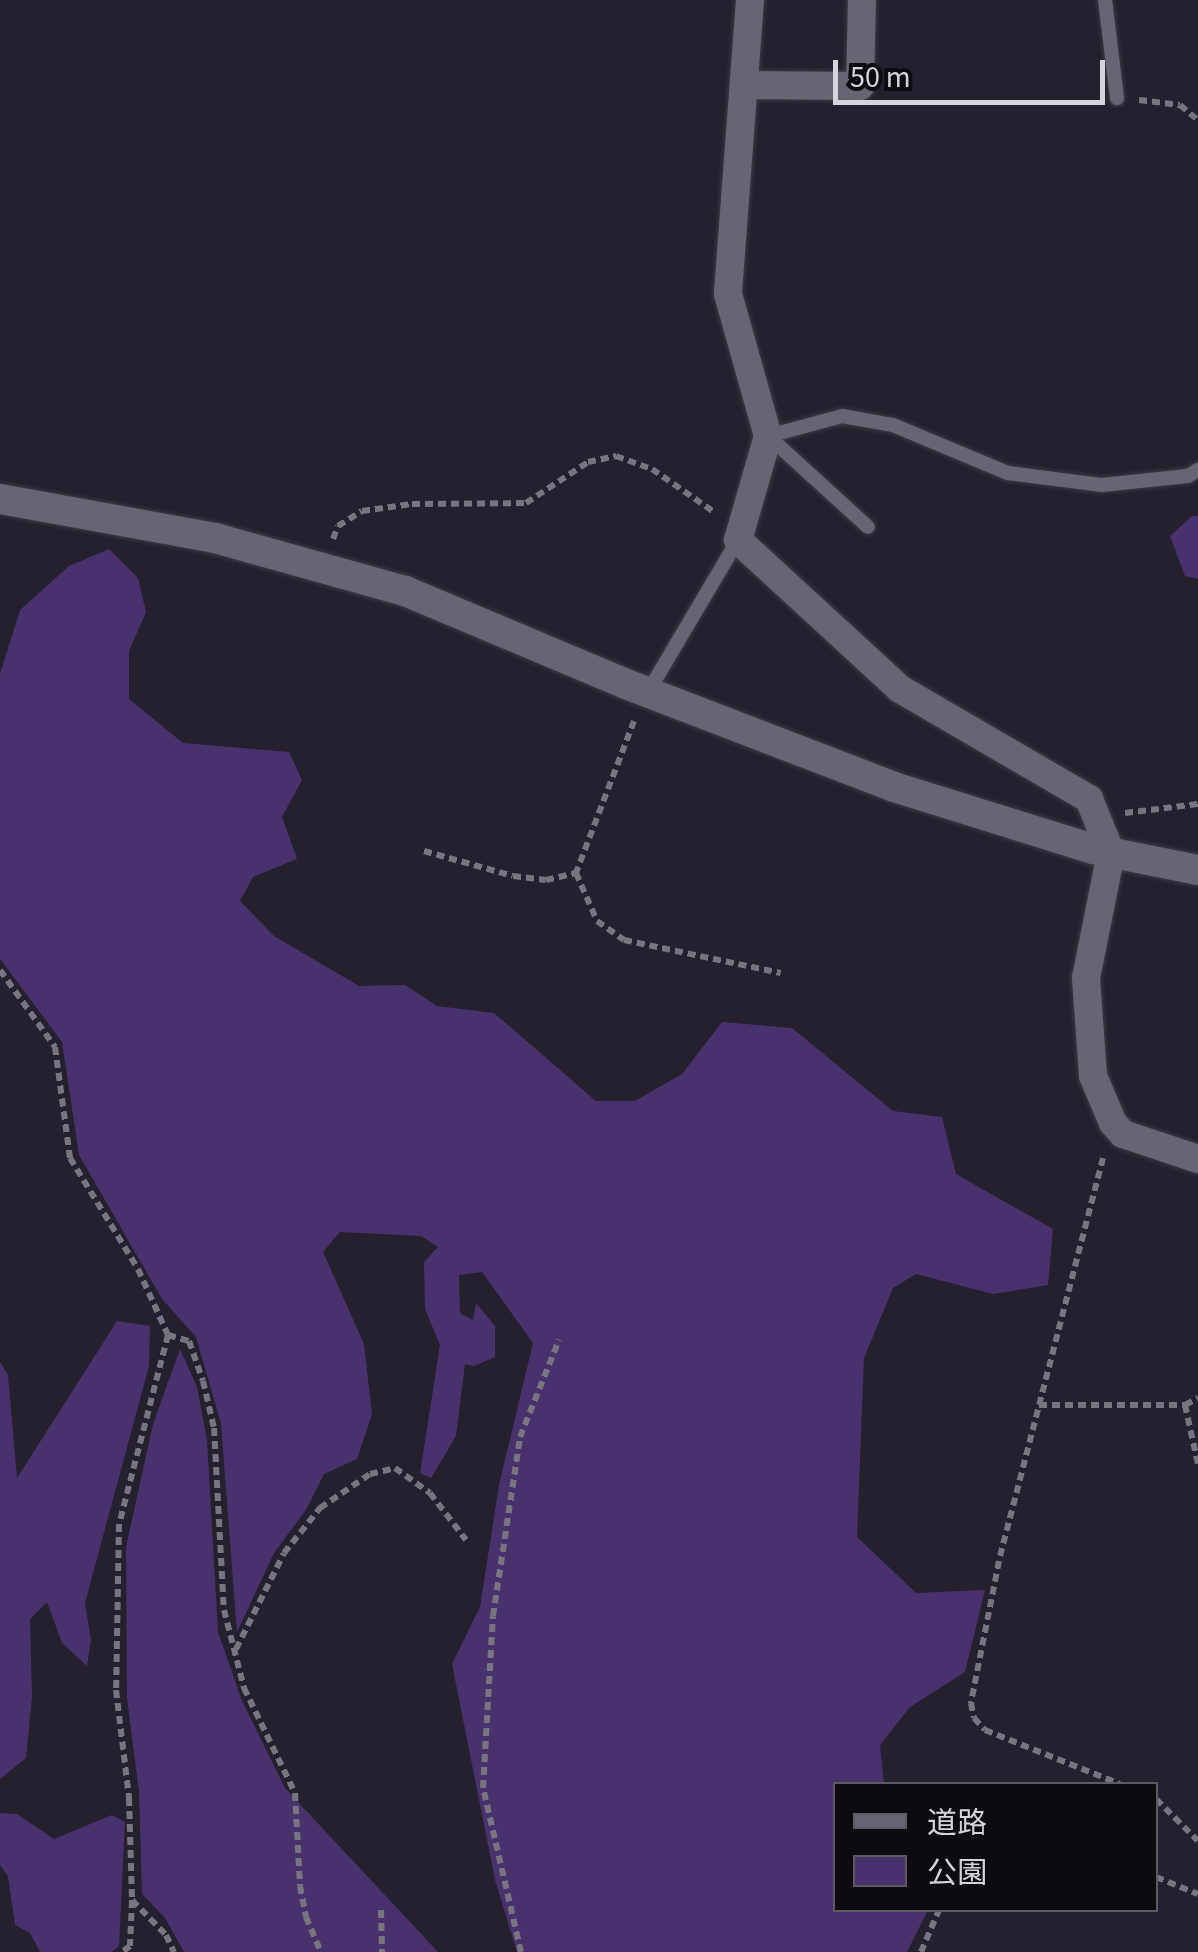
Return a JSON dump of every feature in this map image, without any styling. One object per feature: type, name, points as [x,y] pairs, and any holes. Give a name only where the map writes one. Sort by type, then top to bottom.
[{"type":"street","points":[[750,0],[728,294],[768,436],[739,536],[900,689],[1090,800],[1111,852],[1086,978],[1093,1076],[1119,1129],[1198,1159]]},
{"type":"street","points":[[744,85],[860,86],[862,0]]},
{"type":"street","points":[[0,499],[215,538],[405,591],[648,692],[894,787],[1111,852],[1198,870]]},
{"type":"lane","points":[[1105,0],[1118,98]]},
{"type":"lane","points":[[768,436],[842,416],[893,426],[1008,473],[1102,485],[1188,476],[1198,470]]},
{"type":"lane","points":[[768,436],[868,527]]},
{"type":"lane","points":[[648,692],[739,536]]},
{"type":"path","points":[[1118,98],[1180,104],[1198,120]]},
{"type":"path","points":[[322,568],[338,526],[362,511],[412,504],[526,503],[588,462],[616,456],[652,469],[739,536]]},
{"type":"path","points":[[648,692],[619,750],[576,873],[597,922],[624,940],[780,974]]},
{"type":"path","points":[[1096,818],[1198,804]]},
{"type":"path","points":[[424,852],[514,876],[546,880],[576,873]]},
{"type":"path","points":[[0,970],[55,1047],[70,1158],[138,1270],[168,1335],[119,1524],[116,1690],[130,1798],[132,1900],[130,1946],[122,1952]]},
{"type":"path","points":[[1115,1782],[985,1730],[974,1718],[971,1703],[998,1561],[1103,1158],[1119,1129]]},
{"type":"path","points":[[168,1335],[189,1341],[214,1428],[224,1610],[244,1688],[295,1793],[300,1886],[321,1952]]},
{"type":"path","points":[[520,1952],[484,1788],[493,1616],[520,1437],[559,1340]]},
{"type":"path","points":[[1039,1405],[1185,1406],[1198,1398]]},
{"type":"path","points":[[1185,1406],[1198,1464]]},
{"type":"path","points":[[235,1652],[284,1553],[320,1508],[370,1474],[394,1468],[406,1476],[430,1493],[466,1540]]},
{"type":"path","points":[[1158,1801],[1198,1841]]},
{"type":"path","points":[[1158,1878],[1198,1894]]},
{"type":"path","points":[[132,1900],[166,1935],[174,1952]]},
{"type":"path","points":[[381,1910],[382,1952]]},
{"type":"path","points":[[922,1952],[938,1912]]},
{"type":"green space","points":[[1192,516],[1198,516],[1198,579],[1185,576],[1170,536]]},
{"type":"green space","points":[[109,549],[138,578],[146,612],[129,651],[129,699],[183,743],[289,752],[302,780],[282,817],[297,859],[253,877],[240,901],[274,936],[359,986],[405,985],[437,1006],[494,1013],[596,1101],[635,1101],[682,1074],[722,1022],[792,1028],[893,1111],[942,1117],[956,1174],[1053,1229],[1048,1285],[993,1294],[916,1274],[893,1288],[864,1358],[857,1537],[916,1593],[985,1590],[965,1672],[910,1707],[880,1745],[884,1782],[833,1782],[833,1912],[927,1912],[907,1952],[517,1952],[495,1880],[452,1664],[480,1607],[499,1485],[533,1343],[482,1272],[459,1275],[460,1313],[473,1320],[476,1303],[495,1326],[495,1357],[474,1366],[465,1364],[456,1436],[431,1478],[420,1473],[440,1345],[425,1309],[424,1262],[438,1247],[421,1236],[340,1232],[323,1252],[364,1344],[372,1414],[357,1459],[324,1474],[306,1510],[274,1553],[237,1632],[221,1424],[196,1337],[162,1299],[79,1155],[62,1042],[0,959],[0,674],[20,610],[69,566]]},
{"type":"green space","points":[[117,1321],[150,1326],[149,1366],[85,1603],[91,1640],[87,1666],[62,1643],[47,1602],[30,1619],[32,1697],[26,1758],[0,1779],[0,1362],[8,1375],[17,1478]]},
{"type":"green space","points":[[180,1349],[197,1387],[207,1440],[218,1632],[242,1701],[285,1788],[438,1952],[184,1952],[165,1918],[142,1894],[139,1792],[127,1698],[126,1547],[153,1424]]},
{"type":"green space","points":[[0,1813],[17,1814],[54,1839],[112,1815],[125,1822],[119,1946],[112,1952],[40,1952],[30,1933],[15,1925],[8,1876],[0,1865]]}]
